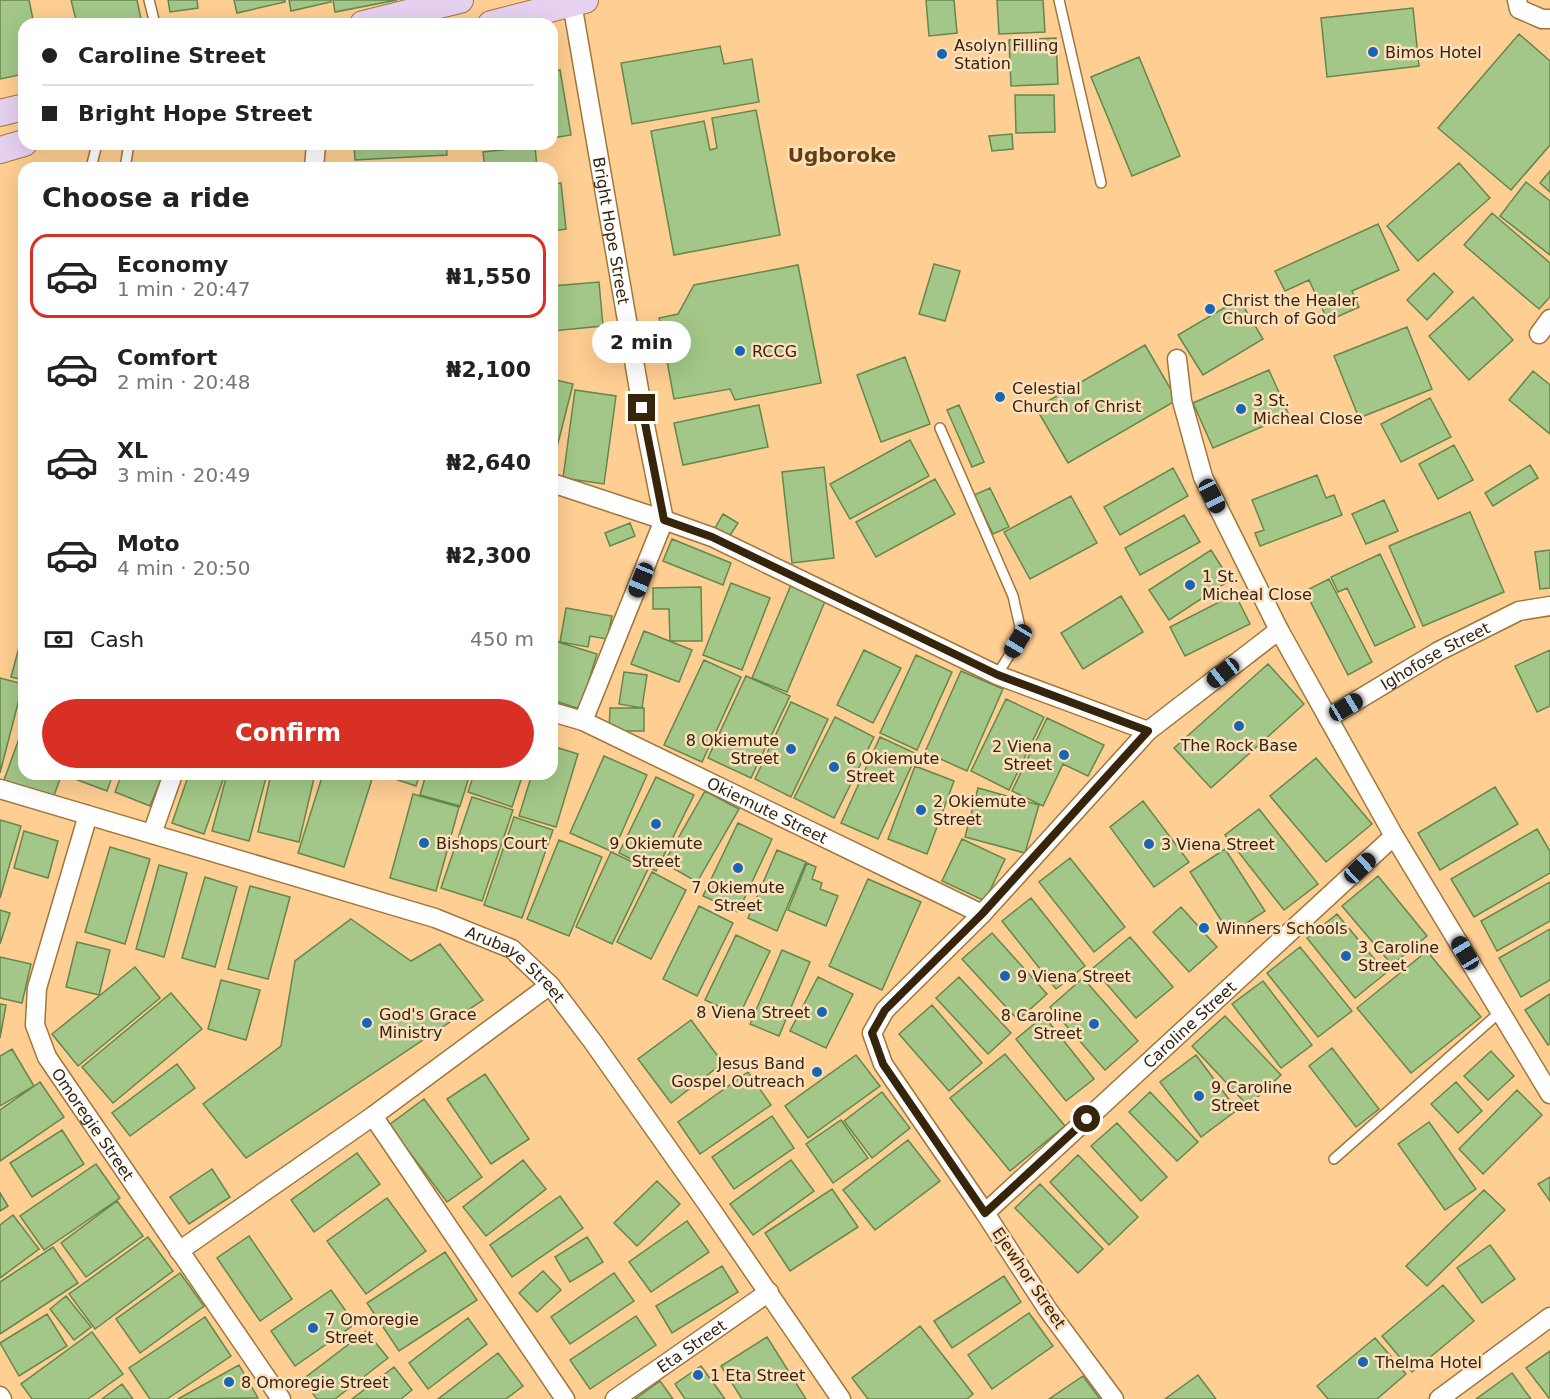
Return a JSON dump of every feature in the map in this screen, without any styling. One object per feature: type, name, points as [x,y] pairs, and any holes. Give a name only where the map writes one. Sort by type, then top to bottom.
[{"type":"main road","points":[[387,18],[460,0]]},
{"type":"main road","points":[[515,18],[579,2]]},
{"type":"main road","points":[[0,113],[18,108]]},
{"type":"main road","points":[[0,150],[18,145]]},
{"type":"street","points":[[1517,0],[1519,9],[1542,19],[1550,19]]},
{"type":"street","name":"Bright Hope Street","points":[[579,2],[644,418],[664,520]]},
{"type":"street","points":[[1539,333],[1550,318]]},
{"type":"street","points":[[1178,358],[1182,401],[1203,477],[1279,630],[1394,836],[1550,1094]]},
{"type":"street","points":[[558,485],[712,537],[998,675],[1148,731]]},
{"type":"street","points":[[583,721],[664,520]]},
{"type":"street","name":"Ighofose Street","points":[[1328,718],[1439,651],[1519,611],[1550,606]]},
{"type":"street","points":[[982,914],[1148,731],[1279,630]]},
{"type":"street","name":"Okiemute Street","points":[[558,714],[583,721],[982,914]]},
{"type":"street","points":[[152,834],[171,780]]},
{"type":"street","name":"Arubaye Street","points":[[0,789],[435,918],[512,949],[550,985],[593,1042],[769,1292],[840,1399]]},
{"type":"street","name":"Omoregie Street","points":[[88,815],[37,988],[35,1025],[47,1057],[281,1399]]},
{"type":"street","name":"Caroline Street","points":[[985,1213],[1394,836]]},
{"type":"street","name":"Ejewhor Street","points":[[982,914],[885,1010],[872,1033],[883,1064],[1048,1310],[1114,1399]]},
{"type":"street","points":[[179,1251],[373,1116],[550,985]]},
{"type":"street","points":[[373,1116],[565,1399]]},
{"type":"street","name":"Eta Street","points":[[615,1399],[769,1292]]},
{"type":"street","points":[[1438,1399],[1550,1317]]},
{"type":"lane","points":[[149,0],[154,18]]},
{"type":"lane","points":[[1059,0],[1101,183]]},
{"type":"lane","points":[[940,428],[1016,606],[1020,627],[1018,641],[998,675]]},
{"type":"lane","points":[[1334,1159],[1500,1012]]},
{"type":"building","points":[[0,0],[29,0],[33,18],[18,18],[18,75],[0,79]]},
{"type":"building","points":[[71,0],[137,0],[141,18],[76,18]]},
{"type":"building","points":[[168,0],[197,0],[198,8],[170,12]]},
{"type":"building","points":[[234,0],[285,0],[285,2],[237,13]]},
{"type":"building","points":[[289,0],[331,0],[331,2],[291,11]]},
{"type":"building","points":[[333,0],[397,0],[335,12]]},
{"type":"building","points":[[926,0],[954,0],[957,33],[929,36]]},
{"type":"building","points":[[997,0],[1043,0],[1045,32],[999,34]]},
{"type":"building","points":[[1413,8],[1419,66],[1327,77],[1321,18]]},
{"type":"building","points":[[1519,34],[1550,61],[1550,145],[1511,190],[1438,128]]},
{"type":"building","points":[[1056,38],[1058,84],[1011,86],[1009,40]]},
{"type":"building","points":[[720,46],[724,64],[752,59],[759,102],[632,124],[621,63]]},
{"type":"building","points":[[1139,57],[1180,156],[1132,176],[1091,77]]},
{"type":"building","points":[[558,70],[560,70],[571,135],[558,137]]},
{"type":"building","points":[[1015,95],[1054,95],[1055,132],[1016,133]]},
{"type":"building","points":[[756,110],[780,235],[674,255],[651,131],[704,121],[710,150],[717,148],[712,118]]},
{"type":"building","points":[[1012,134],[1013,149],[992,151],[989,136]]},
{"type":"building","points":[[354,150],[447,150],[447,155],[355,160]]},
{"type":"building","points":[[535,150],[536,162],[484,162],[483,152]]},
{"type":"building","points":[[1459,163],[1490,198],[1418,261],[1387,226]]},
{"type":"building","points":[[1550,171],[1550,192],[1540,183]]},
{"type":"building","points":[[1526,182],[1550,201],[1550,255],[1500,216]]},
{"type":"building","points":[[558,183],[561,183],[566,229],[558,230]]},
{"type":"building","points":[[1492,213],[1550,263],[1550,297],[1539,309],[1464,245]]},
{"type":"building","points":[[1378,224],[1399,270],[1352,291],[1359,307],[1328,321],[1309,280],[1285,291],[1275,271]]},
{"type":"building","points":[[934,264],[960,271],[945,321],[919,314]]},
{"type":"building","name":"RCCG","points":[[798,265],[821,383],[735,400],[730,389],[674,399],[659,318],[678,314],[694,285]]},
{"type":"building","points":[[1434,273],[1453,292],[1427,320],[1407,300]]},
{"type":"building","points":[[599,282],[603,326],[558,330],[558,285]]},
{"type":"building","points":[[1473,297],[1513,340],[1469,380],[1429,336]]},
{"type":"building","points":[[1239,299],[1263,339],[1203,375],[1178,335]]},
{"type":"building","points":[[1407,327],[1432,389],[1359,418],[1334,356]]},
{"type":"building","points":[[1145,345],[1177,400],[1068,463],[1036,408]]},
{"type":"building","points":[[905,357],[930,424],[881,442],[857,375]]},
{"type":"building","name":"3 St. Micheal Close","points":[[1269,370],[1289,415],[1213,448],[1193,403]]},
{"type":"building","points":[[1533,371],[1550,385],[1550,434],[1509,400]]},
{"type":"building","points":[[558,380],[573,384],[558,443]]},
{"type":"building","points":[[575,390],[616,396],[604,484],[563,478]]},
{"type":"building","points":[[1430,398],[1451,437],[1401,462],[1381,424]]},
{"type":"building","points":[[759,405],[768,447],[683,465],[674,423]]},
{"type":"building","points":[[959,405],[984,462],[972,467],[947,410]]},
{"type":"building","points":[[910,440],[929,476],[850,519],[830,484]]},
{"type":"building","points":[[1454,445],[1473,480],[1438,499],[1419,464]]},
{"type":"building","points":[[1530,465],[1538,478],[1493,506],[1485,493]]},
{"type":"building","points":[[824,467],[834,558],[792,563],[782,472]]},
{"type":"building","points":[[1173,468],[1188,496],[1120,535],[1104,507]]},
{"type":"building","points":[[1317,475],[1326,498],[1334,495],[1342,515],[1260,546],[1255,533],[1264,530],[1252,500]]},
{"type":"building","points":[[935,479],[955,514],[876,557],[856,522]]},
{"type":"building","points":[[990,488],[1009,527],[993,534],[974,495]]},
{"type":"building","points":[[1071,496],[1097,543],[1030,579],[1004,532]]},
{"type":"building","points":[[1384,500],[1398,531],[1366,544],[1352,514]]},
{"type":"building","points":[[1470,512],[1504,592],[1423,626],[1389,546]]},
{"type":"building","points":[[723,514],[738,523],[729,537],[715,528]]},
{"type":"building","points":[[1184,515],[1200,542],[1140,575],[1125,548]]},
{"type":"building","points":[[630,523],[635,536],[610,546],[605,533]]},
{"type":"building","points":[[672,539],[731,563],[723,585],[663,561]]},
{"type":"building","name":"1 St. Micheal Close","points":[[1211,550],[1230,580],[1169,620],[1149,590]]},
{"type":"building","points":[[1550,550],[1550,588],[1540,589],[1535,552]]},
{"type":"building","points":[[1380,554],[1415,627],[1375,646],[1347,588],[1338,592],[1331,577]]},
{"type":"building","points":[[1329,579],[1372,662],[1348,675],[1305,591]]},
{"type":"building","points":[[731,583],[770,598],[742,670],[703,655]]},
{"type":"building","points":[[791,585],[826,599],[787,692],[752,678]]},
{"type":"building","points":[[701,587],[702,641],[670,641],[669,609],[653,609],[653,588]]},
{"type":"building","points":[[1235,594],[1250,624],[1185,656],[1170,627]]},
{"type":"building","points":[[1121,596],[1143,632],[1083,669],[1061,633]]},
{"type":"building","points":[[566,608],[612,616],[607,639],[590,636],[588,647],[560,642]]},
{"type":"building","points":[[644,631],[692,650],[679,682],[631,664]]},
{"type":"building","points":[[558,642],[597,654],[580,709],[558,702]]},
{"type":"building","points":[[864,650],[901,668],[873,723],[837,705]]},
{"type":"building","points":[[1550,650],[1550,706],[1537,712],[1515,666]]},
{"type":"building","points":[[18,651],[18,679],[11,677]]},
{"type":"building","points":[[916,655],[952,672],[917,750],[880,733]]},
{"type":"building","points":[[704,660],[741,677],[702,762],[664,745]]},
{"type":"building","name":"The Rock Base","points":[[1268,664],[1304,704],[1211,788],[1174,748]]},
{"type":"building","points":[[961,671],[1003,689],[967,771],[925,752]]},
{"type":"building","points":[[624,672],[647,675],[642,708],[619,704]]},
{"type":"building","points":[[746,676],[790,696],[751,778],[708,758]]},
{"type":"building","points":[[0,678],[18,683],[18,703],[0,773]]},
{"type":"building","points":[[1006,699],[1044,717],[1009,790],[971,771]]},
{"type":"building","name":"8 Okiemute Street","points":[[791,702],[828,719],[791,797],[755,779]]},
{"type":"building","points":[[610,708],[644,708],[644,731],[609,731]]},
{"type":"building","name":"6 Okiemute Street","points":[[835,717],[874,737],[834,818],[794,798]]},
{"type":"building","name":"2 Viena Street","points":[[1047,718],[1104,745],[1088,776],[1063,764],[1043,806],[1012,791]]},
{"type":"building","points":[[880,737],[917,754],[878,839],[841,823]]},
{"type":"building","points":[[18,742],[18,780],[60,780],[53,798],[4,780]]},
{"type":"building","points":[[558,748],[578,754],[556,827],[519,816],[530,780],[558,780]]},
{"type":"building","points":[[604,756],[647,775],[613,852],[570,833]]},
{"type":"building","points":[[1316,758],[1372,824],[1326,862],[1270,796]]},
{"type":"building","name":"2 Okiemute Street","points":[[915,766],[954,781],[927,854],[888,839]]},
{"type":"building","name":"9 Okiemute Street","points":[[656,777],[694,795],[656,871],[619,853]]},
{"type":"building","points":[[78,780],[111,780],[107,791]]},
{"type":"building","points":[[120,780],[161,780],[150,806],[115,792]]},
{"type":"building","points":[[187,780],[223,780],[204,834],[172,823]]},
{"type":"building","points":[[225,780],[265,780],[249,841],[212,831]]},
{"type":"building","points":[[270,780],[314,780],[299,842],[258,832]]},
{"type":"building","points":[[321,780],[372,780],[344,867],[298,853]]},
{"type":"building","points":[[398,780],[418,780],[416,786]]},
{"type":"building","points":[[424,780],[468,780],[460,806],[420,795]]},
{"type":"building","points":[[472,780],[521,780],[512,807],[468,792]]},
{"type":"building","points":[[1495,787],[1518,824],[1440,870],[1418,833]]},
{"type":"building","points":[[978,788],[1039,805],[1025,853],[965,837]]},
{"type":"building","name":"9 Okiemute Street","points":[[705,791],[739,809],[697,882],[664,863]]},
{"type":"building","name":"Bishops Court","points":[[413,794],[459,807],[436,891],[390,878]]},
{"type":"building","points":[[472,797],[513,810],[482,901],[441,888]]},
{"type":"building","name":"3 Viena Street","points":[[1143,801],[1189,862],[1154,887],[1110,827]]},
{"type":"building","points":[[1259,809],[1318,884],[1284,910],[1225,835]]},
{"type":"building","points":[[514,817],[553,830],[522,918],[484,905]]},
{"type":"building","points":[[0,820],[21,826],[0,898]]},
{"type":"building","name":"7 Okiemute Street","points":[[738,823],[772,839],[738,912],[703,896]]},
{"type":"building","points":[[1537,829],[1550,851],[1550,873],[1474,917],[1451,879]]},
{"type":"building","points":[[24,831],[58,841],[48,878],[14,868]]},
{"type":"building","points":[[962,839],[1005,859],[985,901],[942,881]]},
{"type":"building","points":[[559,840],[602,857],[569,936],[527,919]]},
{"type":"building","points":[[110,847],[150,859],[125,944],[85,932]]},
{"type":"building","points":[[1225,849],[1265,911],[1230,934],[1190,872]]},
{"type":"building","points":[[777,850],[806,862],[777,931],[748,918]]},
{"type":"building","points":[[611,852],[648,869],[612,944],[576,927]]},
{"type":"building","points":[[1070,858],[1125,927],[1094,952],[1039,882]]},
{"type":"building","points":[[807,863],[816,867],[812,879],[822,883],[820,889],[838,896],[826,926],[788,910]]},
{"type":"building","points":[[159,865],[187,873],[164,957],[136,949]]},
{"type":"building","points":[[652,872],[686,890],[651,959],[617,942]]},
{"type":"building","points":[[1378,876],[1427,936],[1392,965],[1342,906]]},
{"type":"building","points":[[205,877],[237,887],[215,967],[182,958]]},
{"type":"building","points":[[868,879],[921,902],[882,990],[829,966]]},
{"type":"building","points":[[1550,882],[1550,921],[1497,951],[1481,921]]},
{"type":"building","points":[[250,886],[290,897],[268,979],[228,969]]},
{"type":"building","points":[[1031,898],[1085,966],[1056,989],[1002,921]]},
{"type":"building","points":[[699,906],[733,923],[697,996],[663,979]]},
{"type":"building","points":[[1181,907],[1217,947],[1189,972],[1153,932]]},
{"type":"building","points":[[0,910],[10,913],[0,944]]},
{"type":"building","name":"3 Caroline Street","points":[[1337,914],[1386,973],[1355,998],[1307,938]]},
{"type":"building","name":"God's Grace Ministry","points":[[351,919],[411,961],[440,944],[483,1000],[246,1158],[203,1104],[281,1046],[295,961]]},
{"type":"building","points":[[1550,929],[1550,980],[1521,997],[1499,958]]},
{"type":"building","name":"9 Viena Street","points":[[992,933],[1047,994],[1018,1020],[962,959]]},
{"type":"building","points":[[736,935],[770,951],[739,1016],[705,1000]]},
{"type":"building","points":[[1130,937],[1173,987],[1136,1018],[1093,968]]},
{"type":"building","points":[[77,942],[110,950],[99,995],[66,987]]},
{"type":"building","points":[[1300,947],[1352,1011],[1318,1037],[1267,973]]},
{"type":"building","points":[[782,950],[810,962],[779,1036],[750,1024]]},
{"type":"building","points":[[1427,951],[1481,1017],[1411,1073],[1357,1008]]},
{"type":"building","points":[[0,957],[31,964],[22,1003],[0,998]]},
{"type":"building","points":[[135,967],[160,998],[78,1066],[52,1034]]},
{"type":"building","name":"8 Viena Street","points":[[818,977],[853,994],[826,1048],[790,1031]]},
{"type":"building","points":[[959,977],[1011,1033],[988,1054],[936,998]]},
{"type":"building","name":"8 Caroline Street","points":[[1083,978],[1138,1041],[1105,1070],[1050,1007]]},
{"type":"building","points":[[221,980],[260,990],[246,1040],[208,1029]]},
{"type":"building","points":[[1263,981],[1312,1045],[1281,1068],[1232,1004]]},
{"type":"building","points":[[171,993],[202,1029],[113,1103],[82,1067]]},
{"type":"building","points":[[1550,994],[1550,1044],[1548,1045],[1525,1010]]},
{"type":"building","points":[[0,1004],[6,1005],[0,1038]]},
{"type":"building","points":[[932,1005],[982,1063],[949,1091],[899,1034]]},
{"type":"building","points":[[1044,1016],[1094,1079],[1066,1101],[1016,1039]]},
{"type":"building","points":[[1225,1016],[1281,1075],[1248,1106],[1192,1046]]},
{"type":"building","points":[[691,1020],[723,1063],[671,1103],[638,1059]]},
{"type":"building","points":[[1332,1048],[1379,1109],[1356,1127],[1309,1066]]},
{"type":"building","points":[[12,1049],[34,1086],[0,1106],[0,1056]]},
{"type":"building","points":[[1491,1051],[1514,1076],[1488,1100],[1464,1076]]},
{"type":"building","points":[[1005,1054],[1065,1126],[1010,1171],[950,1098]]},
{"type":"building","points":[[856,1055],[880,1086],[808,1138],[785,1106]]},
{"type":"building","name":"9 Caroline Street","points":[[1196,1055],[1237,1110],[1201,1137],[1160,1082]]},
{"type":"building","points":[[177,1064],[195,1088],[130,1136],[112,1113]]},
{"type":"building","points":[[748,1072],[771,1105],[700,1154],[678,1122]]},
{"type":"building","points":[[485,1074],[529,1139],[491,1164],[447,1099]]},
{"type":"building","points":[[40,1082],[64,1117],[0,1161],[0,1110]]},
{"type":"building","points":[[1456,1082],[1482,1111],[1458,1133],[1431,1104]]},
{"type":"building","points":[[1517,1090],[1542,1115],[1483,1174],[1459,1149]]},
{"type":"building","points":[[882,1092],[910,1128],[872,1158],[844,1121]]},
{"type":"building","points":[[1150,1092],[1198,1142],[1177,1161],[1129,1112]]},
{"type":"building","points":[[424,1099],[482,1177],[447,1202],[389,1125]]},
{"type":"building","points":[[772,1116],[794,1148],[734,1189],[712,1157]]},
{"type":"building","points":[[841,1120],[868,1158],[833,1183],[806,1144]]},
{"type":"building","points":[[1429,1122],[1476,1189],[1445,1210],[1398,1144]]},
{"type":"building","points":[[1117,1123],[1167,1177],[1141,1201],[1091,1146]]},
{"type":"building","points":[[62,1130],[84,1164],[32,1197],[10,1163]]},
{"type":"building","points":[[908,1140],[940,1181],[875,1230],[843,1190]]},
{"type":"building","points":[[357,1153],[380,1184],[314,1232],[291,1200]]},
{"type":"building","points":[[1078,1155],[1138,1217],[1109,1245],[1050,1182]]},
{"type":"building","points":[[523,1160],[546,1189],[486,1236],[463,1207]]},
{"type":"building","points":[[791,1160],[814,1191],[753,1235],[730,1204]]},
{"type":"building","points":[[96,1164],[120,1198],[44,1250],[20,1216]]},
{"type":"building","points":[[212,1169],[230,1197],[189,1224],[170,1197]]},
{"type":"building","points":[[1550,1177],[1550,1201],[1538,1184]]},
{"type":"building","points":[[657,1181],[680,1204],[637,1246],[614,1223]]},
{"type":"building","points":[[1040,1184],[1103,1249],[1078,1273],[1015,1208]]},
{"type":"building","points":[[832,1189],[858,1227],[790,1271],[765,1233]]},
{"type":"building","points":[[1484,1190],[1505,1210],[1427,1286],[1406,1266]]},
{"type":"building","points":[[0,1193],[8,1206],[0,1211]]},
{"type":"building","points":[[560,1196],[583,1228],[512,1277],[490,1245]]},
{"type":"building","points":[[387,1198],[426,1251],[366,1294],[327,1241]]},
{"type":"building","points":[[117,1201],[143,1236],[86,1277],[61,1243]]},
{"type":"building","points":[[13,1215],[39,1249],[0,1278],[0,1225]]},
{"type":"building","points":[[687,1221],[709,1252],[651,1292],[629,1262]]},
{"type":"building","points":[[249,1236],[292,1299],[260,1321],[217,1258]]},
{"type":"building","points":[[148,1237],[173,1271],[95,1329],[69,1294]]},
{"type":"building","points":[[587,1237],[603,1262],[570,1282],[555,1257]]},
{"type":"building","points":[[1490,1245],[1515,1279],[1482,1303],[1457,1268]]},
{"type":"building","points":[[53,1247],[78,1283],[0,1334],[0,1282]]},
{"type":"building","points":[[445,1252],[477,1300],[399,1351],[367,1303]]},
{"type":"building","points":[[722,1266],[738,1292],[672,1333],[656,1306]]},
{"type":"building","points":[[543,1271],[561,1290],[537,1312],[519,1293]]},
{"type":"building","points":[[180,1273],[204,1306],[140,1353],[116,1319]]},
{"type":"building","points":[[614,1273],[634,1301],[570,1344],[551,1317]]},
{"type":"building","points":[[1004,1276],[1021,1302],[952,1348],[934,1321]]},
{"type":"building","points":[[1443,1285],[1474,1321],[1412,1372],[1382,1336]]},
{"type":"building","name":"7 Omoregie Street","points":[[331,1290],[355,1324],[295,1366],[271,1331]]},
{"type":"building","points":[[66,1296],[91,1327],[74,1340],[50,1309]]},
{"type":"building","points":[[1029,1313],[1053,1346],[992,1389],[968,1355]]},
{"type":"building","points":[[47,1314],[67,1346],[19,1376],[0,1343]]},
{"type":"building","points":[[636,1316],[656,1345],[590,1389],[570,1360]]},
{"type":"building","points":[[205,1317],[231,1356],[167,1399],[150,1399],[129,1368]]},
{"type":"building","points":[[468,1318],[487,1344],[428,1389],[409,1363]]},
{"type":"building","points":[[920,1326],[973,1394],[967,1399],[868,1399],[852,1378]]},
{"type":"building","points":[[366,1331],[388,1358],[335,1399],[317,1399],[302,1380]]},
{"type":"building","points":[[92,1332],[123,1374],[88,1399],[32,1399],[21,1384]]},
{"type":"building","points":[[767,1337],[806,1399],[742,1399],[721,1366]]},
{"type":"building","points":[[1375,1338],[1406,1374],[1377,1399],[1328,1399],[1317,1386]]},
{"type":"building","points":[[1550,1351],[1550,1397],[1549,1398],[1526,1368]]},
{"type":"building","points":[[498,1353],[523,1386],[506,1399],[438,1399]]},
{"type":"building","name":"8 Omoregie Street","points":[[239,1365],[258,1398],[178,1399]]},
{"type":"building","name":"1 Eta Street","points":[[701,1366],[725,1399],[685,1399],[675,1384]]},
{"type":"building","points":[[394,1367],[412,1390],[401,1399],[352,1399]]},
{"type":"building","points":[[1512,1373],[1531,1399],[1476,1399]]},
{"type":"building","points":[[1198,1375],[1216,1399],[1165,1399]]},
{"type":"building","points":[[1083,1376],[1100,1399],[1049,1399]]},
{"type":"building","points":[[660,1381],[673,1399],[635,1399]]},
{"type":"building","points":[[122,1384],[133,1399],[102,1399]]},
{"type":"place","name":"Bimos Hotel","points":[[1373,52]]},
{"type":"place","name":"Asolyn Filling Station","points":[[942,54]]},
{"type":"place","name":"Christ the Healer Church of God","points":[[1210,309]]},
{"type":"place","name":"RCCG","points":[[740,351]]},
{"type":"place","name":"Celestial Church of Christ","points":[[1000,397]]},
{"type":"place","name":"3 St. Micheal Close","points":[[1241,409]]},
{"type":"place","name":"1 St. Micheal Close","points":[[1190,585]]},
{"type":"place","name":"The Rock Base","points":[[1239,726]]},
{"type":"place","name":"8 Okiemute Street","points":[[791,749]]},
{"type":"place","name":"2 Viena Street","points":[[1064,755]]},
{"type":"place","name":"6 Okiemute Street","points":[[834,767]]},
{"type":"place","name":"2 Okiemute Street","points":[[921,810]]},
{"type":"place","name":"9 Okiemute Street","points":[[656,824]]},
{"type":"place","name":"Bishops Court","points":[[424,843]]},
{"type":"place","name":"3 Viena Street","points":[[1149,844]]},
{"type":"place","name":"7 Okiemute Street","points":[[738,868]]},
{"type":"place","name":"Winners Schools","points":[[1204,928]]},
{"type":"place","name":"3 Caroline Street","points":[[1346,956]]},
{"type":"place","name":"9 Viena Street","points":[[1005,976]]},
{"type":"place","name":"8 Viena Street","points":[[822,1012]]},
{"type":"place","name":"God's Grace Ministry","points":[[367,1023]]},
{"type":"place","name":"8 Caroline Street","points":[[1094,1024]]},
{"type":"place","name":"Jesus Band Gospel Outreach","points":[[817,1072]]},
{"type":"place","name":"9 Caroline Street","points":[[1199,1096]]},
{"type":"place","name":"7 Omoregie Street","points":[[313,1328]]},
{"type":"place","name":"Thelma Hotel","points":[[1363,1362]]},
{"type":"place","name":"1 Eta Street","points":[[698,1375]]},
{"type":"place","name":"8 Omoregie Street","points":[[229,1382]]},
{"type":"district","name":"Ugboroke","points":[[842,155]]},
{"type":"route","points":[[642,408],[664,520],[712,537],[998,675],[1148,731],[982,914],[885,1010],[872,1033],[883,1064],[985,1213],[1087,1119]]}]
